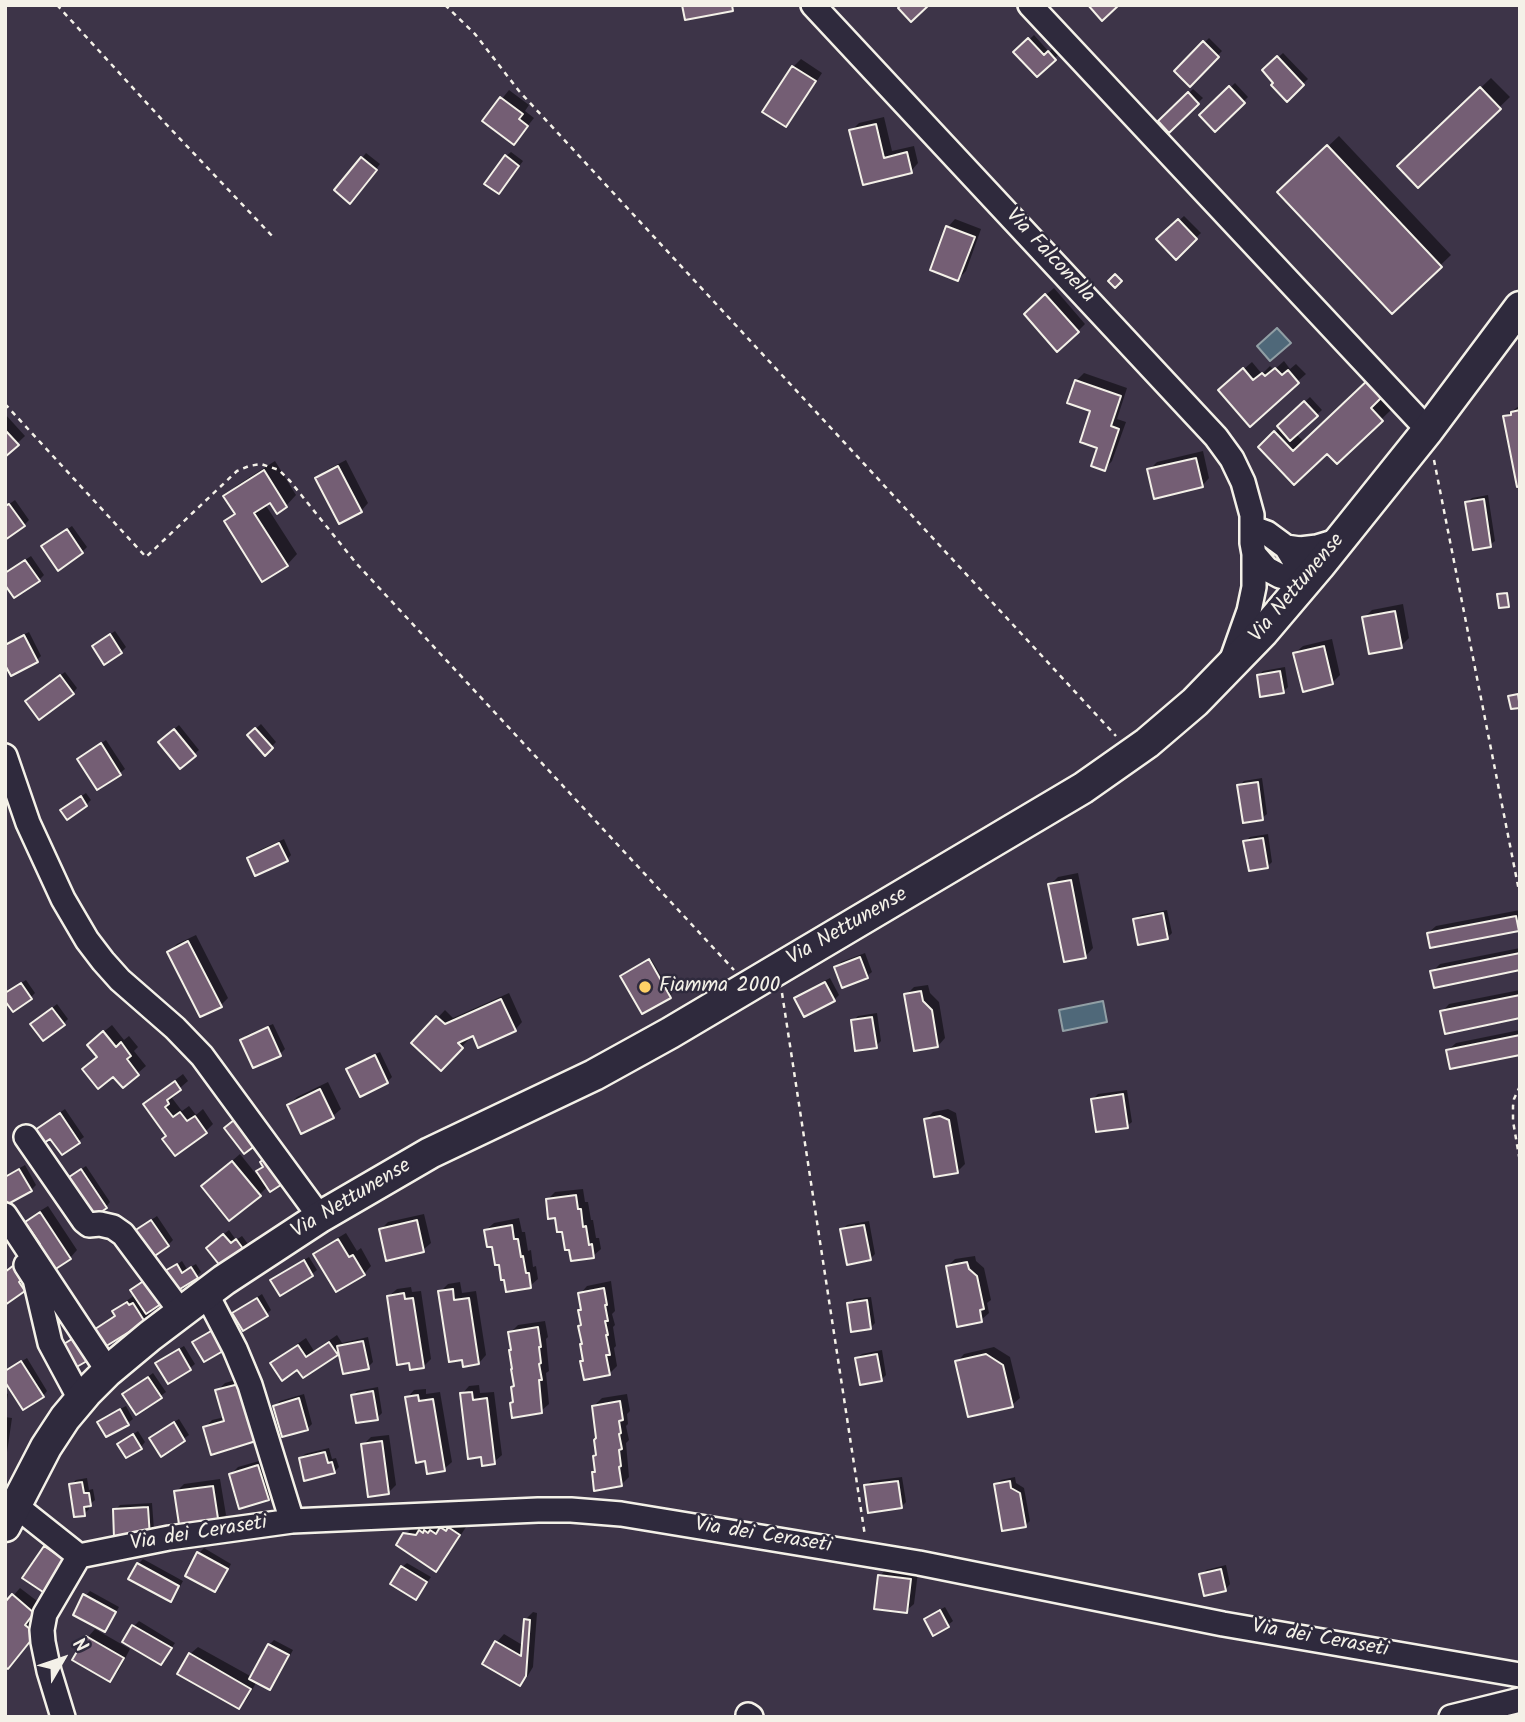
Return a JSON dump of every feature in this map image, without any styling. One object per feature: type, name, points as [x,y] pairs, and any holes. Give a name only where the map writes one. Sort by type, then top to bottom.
[{"type":"main road","name":"Via Nettunense","points":[[11,1516],[47,1447],[80,1399],[108,1371],[206,1293],[320,1217],[430,1153],[571,1087],[779,969],[1083,788],[1180,717],[1263,632],[1340,540],[1428,430],[1520,307]]},
{"type":"street","name":"Via Falconella","points":[[813,5],[1216,437],[1232,459],[1243,482],[1252,515],[1254,587],[1249,611],[1229,669]]},
{"type":"street","points":[[1031,5],[1428,430]]},
{"type":"street","points":[[1253,528],[1267,533],[1286,547],[1305,582]]},
{"type":"street","points":[[1286,547],[1317,547],[1340,540]]},
{"type":"street","points":[[1254,554],[1266,569],[1280,576],[1305,582]]},
{"type":"street","points":[[5,756],[35,840],[67,907],[87,940],[120,980],[175,1028],[202,1056],[320,1217]]},
{"type":"street","points":[[26,1137],[84,1221],[89,1225],[113,1227],[123,1234],[181,1312]]},
{"type":"street","points":[[5,1214],[108,1371]]},
{"type":"street","points":[[5,1233],[35,1279],[50,1343],[80,1399]]},
{"type":"street","points":[[206,1293],[250,1385],[292,1521]]},
{"type":"street","name":"Via dei Ceraseti","points":[[79,1556],[169,1538],[292,1521],[506,1511],[571,1510],[621,1514],[919,1563],[1223,1624],[1520,1675]]},
{"type":"street","points":[[11,1516],[79,1556],[45,1614],[43,1630],[45,1656],[63,1717]]},
{"type":"street","points":[[1451,1717],[1520,1700]]},
{"type":"path","points":[[57,5],[275,239]]},
{"type":"path","points":[[445,5],[475,34],[519,91],[1133,754]]},
{"type":"path","points":[[5,404],[146,557],[237,471],[261,464],[279,470],[356,563],[749,986]]},
{"type":"path","points":[[1428,430],[1520,896]]},
{"type":"path","points":[[779,969],[868,1555]]},
{"type":"path","points":[[1520,1086],[1514,1099],[1513,1121],[1520,1162]]},
{"type":"water","points":[[1277,328],[1291,343],[1270,361],[1257,346]]},
{"type":"water","points":[[1103,1001],[1107,1022],[1063,1031],[1059,1010]]},
{"type":"building","points":[[682,5],[732,5],[733,11],[685,20]]},
{"type":"building","points":[[901,5],[929,5],[911,22],[898,8]]},
{"type":"building","points":[[1088,5],[1119,5],[1102,21]]},
{"type":"building","points":[[1028,38],[1044,55],[1048,51],[1056,60],[1037,77],[1013,52]]},
{"type":"building","points":[[1203,41],[1219,57],[1190,87],[1174,71]]},
{"type":"building","points":[[1277,56],[1304,85],[1287,102],[1271,85],[1273,83],[1262,70]]},
{"type":"building","points":[[792,66],[816,81],[786,127],[762,112]]},
{"type":"building","points":[[1229,86],[1245,103],[1215,132],[1199,115]]},
{"type":"building","points":[[1480,87],[1501,109],[1418,188],[1397,166]]},
{"type":"building","points":[[1188,92],[1199,104],[1169,133],[1158,121]]},
{"type":"building","points":[[500,97],[523,114],[519,119],[528,126],[514,145],[482,121]]},
{"type":"building","points":[[876,124],[884,158],[907,152],[912,173],[863,185],[849,130]]},
{"type":"building","points":[[1327,145],[1442,267],[1392,314],[1277,192]]},
{"type":"building","points":[[505,155],[519,166],[499,194],[484,184]]},
{"type":"building","points":[[361,157],[377,170],[350,204],[334,190]]},
{"type":"building","points":[[1178,219],[1197,239],[1176,260],[1156,239]]},
{"type":"building","points":[[946,226],[975,237],[958,281],[930,270]]},
{"type":"building","points":[[1115,274],[1122,281],[1115,288],[1108,281]]},
{"type":"building","points":[[1045,294],[1079,332],[1057,352],[1024,314]]},
{"type":"building","points":[[1243,368],[1253,380],[1262,373],[1265,376],[1275,368],[1282,375],[1288,370],[1299,383],[1250,427],[1218,390]]},
{"type":"building","points":[[1371,377],[1386,393],[1371,408],[1383,421],[1337,464],[1327,454],[1294,485],[1258,447],[1274,431],[1293,451]]},
{"type":"building","points":[[1075,380],[1121,396],[1111,426],[1119,429],[1105,471],[1091,466],[1097,448],[1080,442],[1090,411],[1067,403]]},
{"type":"building","points":[[1304,401],[1318,416],[1290,441],[1277,426]]},
{"type":"building","points":[[1520,410],[1520,486],[1517,487],[1503,416]]},
{"type":"building","points":[[5,430],[19,445],[5,457]]},
{"type":"building","points":[[1196,458],[1203,487],[1154,499],[1147,469]]},
{"type":"building","points":[[338,466],[362,512],[339,524],[315,478]]},
{"type":"building","points":[[264,470],[287,507],[277,514],[270,503],[254,513],[288,566],[262,582],[224,521],[235,514],[223,496]]},
{"type":"building","points":[[1484,499],[1491,547],[1473,550],[1465,502]]},
{"type":"building","points":[[9,504],[25,526],[5,540],[5,506]]},
{"type":"building","points":[[67,529],[83,553],[58,571],[41,546]]},
{"type":"building","points":[[25,560],[40,581],[14,598],[5,585],[5,573]]},
{"type":"building","points":[[1507,593],[1509,607],[1499,608],[1497,594]]},
{"type":"building","points":[[1395,611],[1402,648],[1369,654],[1362,617]]},
{"type":"building","points":[[110,634],[122,653],[104,665],[92,646]]},
{"type":"building","points":[[24,635],[38,662],[11,676],[5,665],[5,645]]},
{"type":"building","points":[[1324,646],[1333,684],[1303,692],[1293,653]]},
{"type":"building","points":[[1280,671],[1284,693],[1260,697],[1257,675]]},
{"type":"building","points":[[60,675],[74,694],[39,720],[25,701]]},
{"type":"building","points":[[1518,694],[1520,708],[1511,709],[1508,696]]},
{"type":"building","points":[[255,728],[273,748],[265,756],[247,735]]},
{"type":"building","points":[[174,729],[196,756],[180,769],[158,742]]},
{"type":"building","points":[[101,743],[121,775],[97,790],[77,759]]},
{"type":"building","points":[[1258,782],[1263,820],[1243,823],[1237,785]]},
{"type":"building","points":[[81,796],[87,806],[67,820],[60,810]]},
{"type":"building","points":[[1263,838],[1268,868],[1249,871],[1243,841]]},
{"type":"building","points":[[279,843],[288,861],[255,876],[247,858]]},
{"type":"building","points":[[1071,880],[1086,958],[1064,962],[1048,884]]},
{"type":"building","points":[[1163,913],[1168,939],[1138,945],[1133,919]]},
{"type":"building","points":[[1516,916],[1519,931],[1430,948],[1427,933]]},
{"type":"building","points":[[188,941],[222,1007],[200,1017],[167,952]]},
{"type":"building","points":[[1520,953],[1520,970],[1434,988],[1430,971]]},
{"type":"building","points":[[860,957],[868,978],[842,988],[834,967]]},
{"type":"building","name":"Fiamma 2000","points":[[649,959],[671,998],[642,1014],[620,976]]},
{"type":"building","points":[[825,982],[835,1001],[804,1017],[794,998]]},
{"type":"building","points":[[21,983],[32,999],[13,1012],[5,1001],[5,993]]},
{"type":"building","points":[[921,991],[923,1001],[932,1010],[938,1047],[914,1051],[904,994]]},
{"type":"building","points":[[1520,995],[1520,1018],[1445,1034],[1440,1011]]},
{"type":"building","points":[[501,999],[516,1031],[478,1048],[473,1036],[458,1043],[463,1048],[441,1071],[411,1043],[436,1016],[445,1024]]},
{"type":"building","points":[[52,1008],[65,1025],[43,1041],[30,1024]]},
{"type":"building","points":[[872,1017],[877,1048],[855,1051],[851,1020]]},
{"type":"building","points":[[268,1027],[281,1056],[253,1068],[240,1040]]},
{"type":"building","points":[[103,1031],[116,1047],[121,1042],[131,1056],[127,1059],[139,1075],[123,1088],[113,1077],[98,1089],[82,1069],[97,1057],[87,1045]]},
{"type":"building","points":[[1520,1035],[1520,1055],[1450,1069],[1446,1050]]},
{"type":"building","points":[[375,1055],[388,1083],[360,1097],[346,1069]]},
{"type":"building","points":[[175,1081],[181,1090],[167,1100],[169,1104],[165,1107],[173,1117],[180,1112],[187,1121],[195,1116],[207,1133],[175,1156],[162,1139],[166,1136],[143,1104]]},
{"type":"building","points":[[320,1089],[334,1118],[301,1134],[287,1105]]},
{"type":"building","points":[[1123,1094],[1128,1128],[1096,1132],[1091,1099]]},
{"type":"building","points":[[60,1113],[80,1143],[62,1155],[50,1139],[44,1143],[35,1130]]},
{"type":"building","points":[[239,1116],[260,1142],[244,1154],[224,1128]]},
{"type":"building","points":[[940,1116],[949,1120],[958,1173],[934,1177],[924,1119]]},
{"type":"building","points":[[269,1155],[287,1181],[270,1192],[256,1171],[263,1167],[260,1162]]},
{"type":"building","points":[[232,1161],[261,1196],[229,1221],[201,1186]]},
{"type":"building","points":[[19,1169],[32,1191],[8,1204],[5,1199],[5,1177]]},
{"type":"building","points":[[81,1169],[107,1208],[92,1218],[66,1179]]},
{"type":"building","points":[[576,1195],[594,1258],[571,1261],[569,1250],[565,1250],[562,1232],[557,1232],[555,1218],[548,1219],[546,1199]]},
{"type":"building","points":[[40,1212],[71,1259],[51,1272],[35,1247],[40,1244],[25,1222]]},
{"type":"building","points":[[151,1220],[169,1246],[149,1260],[131,1233]]},
{"type":"building","points":[[417,1220],[424,1252],[386,1261],[379,1229]]},
{"type":"building","points":[[512,1225],[526,1273],[529,1273],[531,1288],[506,1292],[499,1265],[495,1265],[492,1247],[487,1247],[484,1230]]},
{"type":"building","points":[[864,1225],[871,1260],[847,1265],[840,1229]]},
{"type":"building","points":[[223,1234],[231,1243],[236,1239],[244,1250],[221,1267],[206,1248]]},
{"type":"building","points":[[338,1239],[349,1257],[353,1255],[365,1275],[336,1292],[313,1254]]},
{"type":"building","points":[[304,1260],[313,1276],[280,1296],[270,1280]]},
{"type":"building","points":[[967,1262],[969,1269],[977,1276],[984,1309],[980,1310],[982,1322],[957,1327],[946,1266]]},
{"type":"building","points":[[177,1264],[182,1273],[191,1267],[198,1278],[175,1292],[163,1272]]},
{"type":"building","points":[[14,1265],[24,1278],[19,1282],[25,1291],[5,1305],[5,1272]]},
{"type":"building","points":[[151,1276],[167,1300],[146,1314],[130,1290]]},
{"type":"building","points":[[604,1288],[608,1321],[605,1321],[606,1335],[610,1355],[606,1355],[610,1375],[584,1380],[580,1361],[583,1361],[578,1326],[581,1325],[578,1310],[581,1310],[578,1293]]},
{"type":"building","points":[[453,1289],[454,1300],[469,1298],[479,1364],[463,1367],[462,1360],[449,1362],[438,1291]]},
{"type":"building","points":[[404,1293],[405,1299],[413,1298],[424,1368],[410,1370],[409,1363],[397,1365],[387,1296]]},
{"type":"building","points":[[257,1298],[268,1316],[243,1331],[232,1313]]},
{"type":"building","points":[[867,1300],[871,1329],[851,1332],[847,1303]]},
{"type":"building","points":[[127,1302],[129,1305],[133,1303],[145,1322],[100,1350],[89,1333],[115,1316],[112,1311]]},
{"type":"building","points":[[218,1327],[230,1347],[204,1362],[192,1342]]},
{"type":"building","points":[[538,1327],[542,1413],[512,1418],[511,1387],[514,1386],[508,1332]]},
{"type":"building","points":[[80,1334],[94,1357],[73,1369],[59,1347]]},
{"type":"building","points":[[363,1341],[369,1369],[343,1374],[337,1346]]},
{"type":"building","points":[[329,1342],[338,1355],[303,1378],[297,1370],[282,1381],[270,1363],[298,1345],[306,1357]]},
{"type":"building","points":[[179,1349],[191,1370],[168,1384],[155,1363]]},
{"type":"building","points":[[877,1354],[882,1381],[860,1385],[855,1358]]},
{"type":"building","points":[[986,1354],[1003,1365],[1013,1407],[968,1417],[955,1361]]},
{"type":"building","points":[[21,1361],[44,1397],[23,1410],[5,1382],[5,1371]]},
{"type":"building","points":[[148,1377],[162,1398],[136,1415],[122,1394]]},
{"type":"building","points":[[239,1384],[256,1441],[211,1455],[203,1427],[224,1421],[215,1390]]},
{"type":"building","points":[[373,1391],[378,1420],[356,1423],[351,1395]]},
{"type":"building","points":[[472,1392],[473,1400],[487,1398],[495,1464],[482,1466],[481,1457],[468,1459],[460,1393]]},
{"type":"building","points":[[418,1395],[419,1401],[433,1399],[445,1471],[427,1474],[425,1461],[416,1463],[405,1397]]},
{"type":"building","points":[[299,1398],[308,1430],[282,1437],[273,1406]]},
{"type":"building","points":[[620,1401],[623,1420],[619,1421],[622,1449],[619,1450],[619,1467],[622,1486],[594,1491],[592,1472],[595,1472],[593,1456],[596,1455],[596,1438],[592,1406]]},
{"type":"building","points":[[120,1409],[129,1425],[106,1437],[97,1422]]},
{"type":"building","points":[[174,1422],[185,1441],[161,1457],[149,1438]]},
{"type":"building","points":[[133,1434],[142,1449],[126,1458],[117,1444]]},
{"type":"building","points":[[382,1441],[389,1494],[368,1497],[361,1444]]},
{"type":"building","points":[[325,1452],[335,1473],[304,1481],[299,1458]]},
{"type":"building","points":[[258,1465],[269,1500],[239,1509],[229,1474]]},
{"type":"building","points":[[898,1481],[902,1508],[868,1513],[864,1485]]},
{"type":"building","points":[[1010,1481],[1011,1488],[1020,1493],[1026,1527],[1002,1531],[994,1484]]},
{"type":"building","points":[[82,1482],[84,1493],[89,1493],[91,1506],[84,1507],[85,1516],[74,1517],[69,1484]]},
{"type":"building","points":[[213,1486],[219,1525],[180,1531],[174,1491]]},
{"type":"building","points":[[148,1507],[150,1537],[114,1538],[113,1509]]},
{"type":"building","points":[[440,1527],[446,1531],[448,1527],[460,1535],[436,1572],[396,1545],[403,1533],[416,1535],[419,1530],[428,1533],[430,1530],[436,1534]]},
{"type":"building","points":[[44,1546],[67,1561],[46,1594],[22,1578]]},
{"type":"building","points":[[197,1552],[228,1569],[215,1592],[185,1576]]},
{"type":"building","points":[[137,1563],[179,1586],[171,1602],[128,1579]]},
{"type":"building","points":[[401,1566],[427,1582],[416,1600],[390,1584]]},
{"type":"building","points":[[1221,1569],[1226,1591],[1204,1596],[1199,1574]]},
{"type":"building","points":[[878,1575],[911,1579],[907,1613],[874,1609]]},
{"type":"building","points":[[12,1594],[34,1613],[25,1625],[36,1634],[8,1669],[5,1667],[5,1602]]},
{"type":"building","points":[[83,1594],[116,1612],[105,1632],[73,1615]]},
{"type":"building","points":[[940,1610],[949,1627],[933,1636],[924,1619]]},
{"type":"building","points":[[524,1619],[530,1620],[526,1676],[520,1686],[482,1664],[495,1641],[521,1656]]},
{"type":"building","points":[[132,1625],[172,1648],[161,1665],[122,1642]]},
{"type":"building","points":[[86,1636],[124,1658],[110,1682],[72,1660]]},
{"type":"building","points":[[268,1644],[289,1655],[270,1690],[249,1679]]},
{"type":"building","points":[[189,1653],[251,1689],[239,1709],[177,1674]]},
{"type":"place","name":"Fiamma 2000","points":[[645,987]]}]
